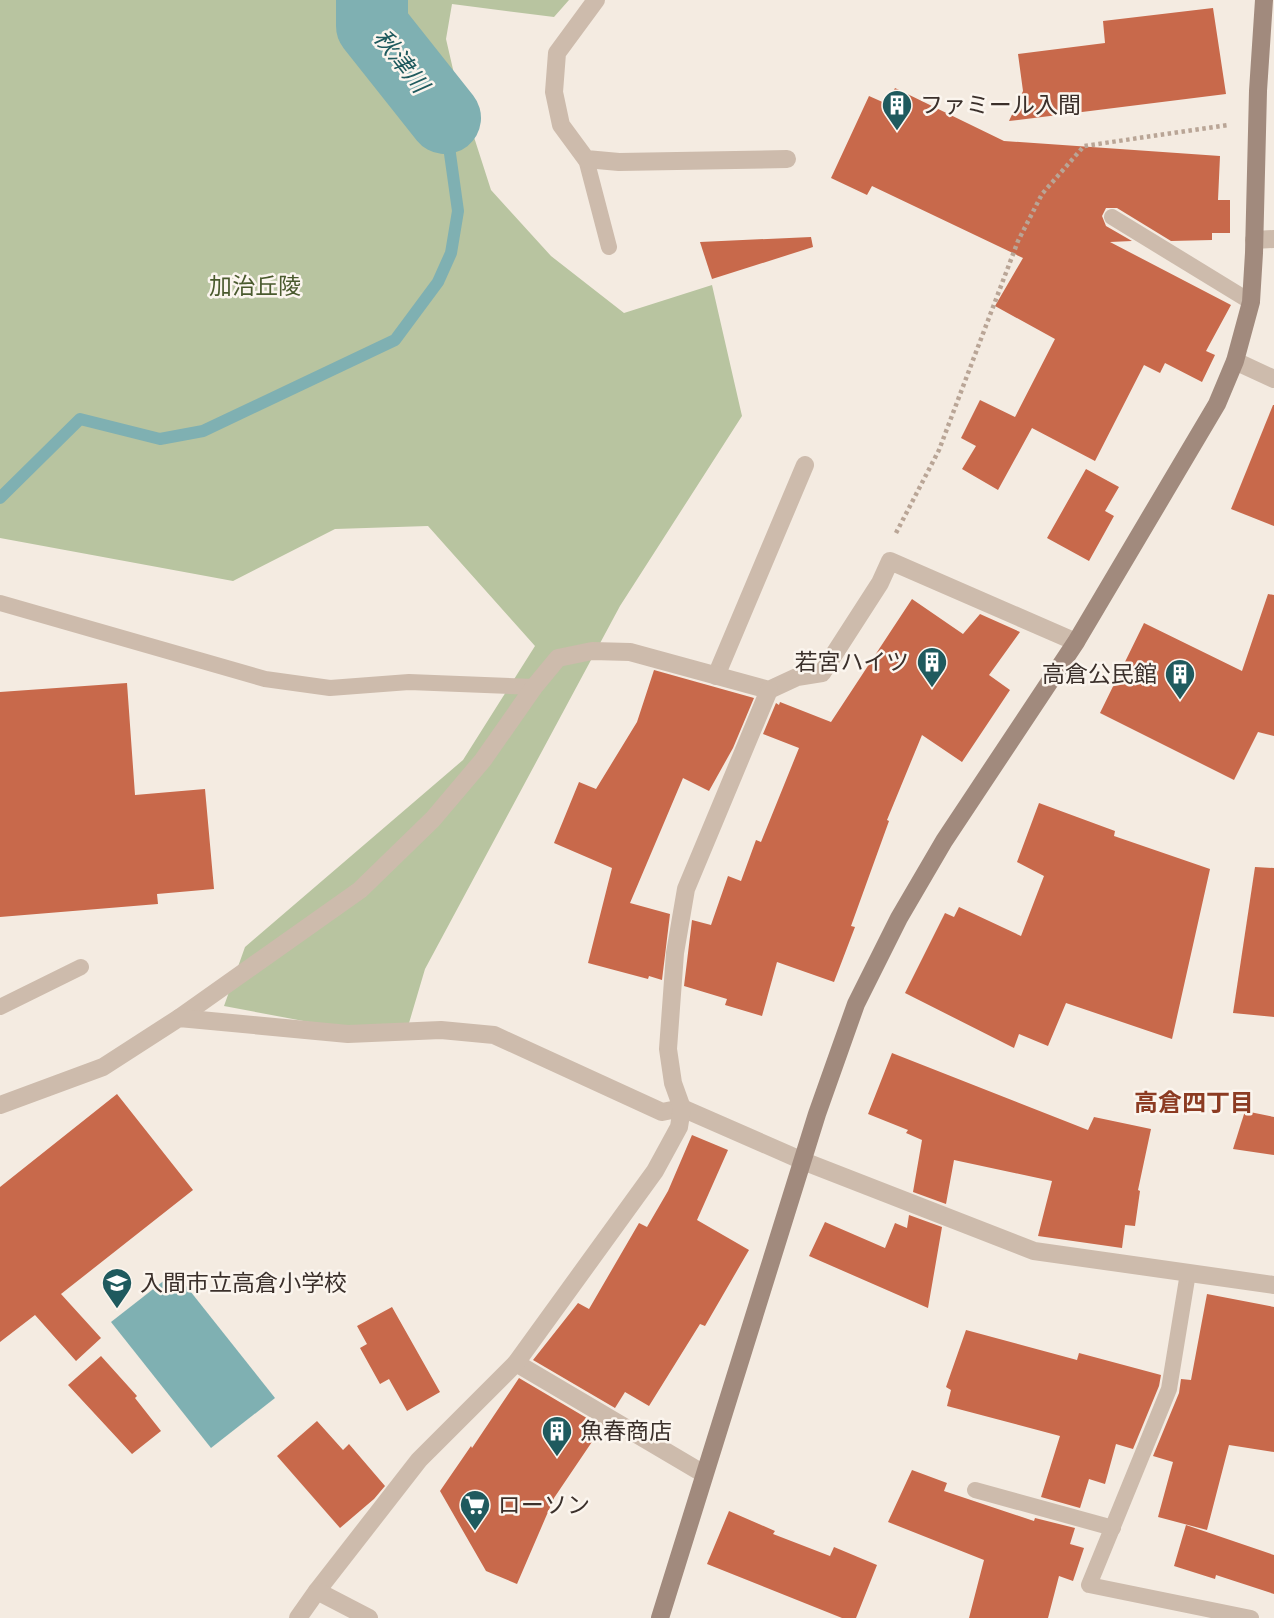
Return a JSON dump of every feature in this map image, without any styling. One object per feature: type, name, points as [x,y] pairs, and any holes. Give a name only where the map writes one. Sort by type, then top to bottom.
[{"type":"street","points":[[596,0],[557,52],[554,92],[561,125],[586,159],[619,162],[787,159]]},
{"type":"street","points":[[660,1618],[803,1161],[856,1004],[899,918],[943,841],[1076,642],[1217,404],[1235,361],[1251,302],[1264,0]]},
{"type":"street","points":[[1254,240],[1274,239]]},
{"type":"street","points":[[1235,361],[1274,379]]},
{"type":"street","points":[[716,676],[804,464]]},
{"type":"street","points":[[0,1105],[103,1067],[178,1018],[360,890],[433,820],[483,760],[534,687],[558,658],[592,651],[630,652],[769,690],[797,677],[822,673],[880,583],[890,561],[1076,642]]},
{"type":"street","points":[[298,1618],[419,1460],[516,1363],[655,1171],[679,1127],[682,1108],[673,1083],[668,1049],[675,953],[686,889],[769,690]]},
{"type":"street","points":[[178,1018],[348,1034],[441,1030],[494,1035],[662,1112],[682,1108],[803,1161],[1034,1251],[1274,1285]]},
{"type":"street","points":[[516,1363],[704,1474]]},
{"type":"street","points":[[317,1591],[369,1618]]},
{"type":"lane","points":[[586,159],[609,247]]},
{"type":"lane","points":[[1112,217],[1251,302]]},
{"type":"lane","points":[[0,603],[265,679],[330,688],[409,682],[534,687]]},
{"type":"lane","points":[[0,1007],[81,967]]},
{"type":"lane","points":[[1188,1273],[1169,1389],[1089,1586],[1251,1618]]},
{"type":"lane","points":[[975,1490],[1113,1528]]},
{"type":"path","points":[[890,561],[894,538],[939,450],[1009,264],[1042,194],[1084,146],[1257,121]]},
{"type":"green space","name":"加治丘陵","points":[[0,0],[569,0],[554,17],[452,4],[446,39],[455,78],[491,190],[551,256],[624,313],[712,285],[742,416],[620,606],[425,969],[404,1040],[224,1006],[245,947],[463,760],[535,646],[428,526],[335,529],[233,581],[0,538]]},
{"type":"water","points":[[175,1272],[275,1398],[211,1448],[111,1322]]},
{"type":"building","points":[[1213,8],[1226,94],[1009,121],[1023,91],[1018,54],[1105,43],[1103,21]]},
{"type":"building","points":[[895,88],[1004,141],[1220,156],[1218,200],[1230,200],[1230,233],[1212,233],[1212,240],[1171,241],[1117,208],[1106,208],[1102,216],[1106,226],[1132,241],[1110,242],[1231,305],[1206,351],[1215,355],[1202,382],[1165,363],[1160,373],[1144,365],[1095,461],[1032,428],[998,490],[962,469],[976,446],[961,438],[980,400],[1015,417],[1055,339],[995,306],[1023,258],[872,186],[867,195],[831,178],[869,96],[887,104]]},
{"type":"building","points":[[811,237],[813,247],[712,279],[700,242]]},
{"type":"building","points":[[1274,405],[1274,526],[1231,509]]},
{"type":"building","points":[[1086,469],[1119,487],[1105,511],[1114,516],[1089,561],[1047,538]]},
{"type":"building","name":"高倉公民館","points":[[1268,594],[1274,595],[1274,736],[1258,732],[1234,780],[1100,713],[1144,623],[1242,671]]},
{"type":"building","points":[[912,599],[963,634],[980,614],[1020,632],[989,675],[1010,690],[962,762],[922,735],[887,820],[889,821],[851,926],[855,927],[834,982],[777,962],[762,1016],[725,1005],[727,999],[684,986],[692,920],[711,925],[728,876],[741,881],[756,840],[761,842],[799,748],[763,734],[776,703],[779,705],[780,702],[831,722]]},
{"type":"building","points":[[654,670],[754,698],[733,748],[709,791],[683,778],[630,903],[670,914],[662,980],[649,976],[648,979],[588,963],[612,868],[554,843],[579,782],[596,789],[637,722]]},
{"type":"building","points":[[127,683],[135,795],[205,789],[214,889],[157,894],[158,904],[0,917],[0,692]]},
{"type":"building","points":[[1039,803],[1115,831],[1114,836],[1210,869],[1172,1039],[1066,1003],[1048,1046],[1019,1034],[1014,1048],[905,993],[945,913],[954,917],[959,907],[1021,936],[1044,876],[1017,862]]},
{"type":"building","points":[[1255,867],[1274,868],[1274,1017],[1233,1013]]},
{"type":"building","points":[[892,1053],[1088,1130],[1094,1117],[1151,1129],[1138,1190],[1135,1226],[1125,1225],[1122,1248],[1038,1236],[1052,1181],[954,1160],[946,1204],[913,1192],[922,1140],[906,1133],[908,1130],[868,1114]]},
{"type":"building","points":[[117,1094],[193,1190],[61,1294],[101,1338],[76,1361],[35,1315],[0,1342],[0,1187]]},
{"type":"building","points":[[1245,1111],[1274,1117],[1274,1155],[1233,1149]]},
{"type":"building","points":[[692,1135],[728,1150],[697,1220],[749,1250],[705,1326],[700,1324],[649,1406],[625,1392],[615,1408],[533,1360],[578,1303],[589,1309],[639,1223],[647,1227],[668,1191]]},
{"type":"building","points":[[909,1215],[942,1227],[928,1308],[809,1256],[825,1222],[885,1248],[895,1223],[907,1228]]},
{"type":"building","points":[[1207,1294],[1274,1307],[1274,1452],[1229,1445],[1207,1530],[1158,1517],[1173,1462],[1153,1456],[1179,1393],[1181,1379],[1191,1380]]},
{"type":"building","points":[[392,1307],[440,1392],[407,1411],[389,1379],[380,1384],[360,1348],[367,1344],[357,1326]]},
{"type":"building","points":[[966,1330],[1077,1360],[1079,1353],[1161,1375],[1133,1449],[1116,1444],[1105,1484],[1089,1479],[1080,1508],[1041,1497],[1060,1436],[947,1406],[951,1390],[946,1387]]},
{"type":"building","points":[[101,1356],[137,1396],[135,1398],[161,1431],[132,1454],[68,1385]]},
{"type":"building","points":[[519,1378],[602,1427],[554,1498],[517,1584],[486,1571],[440,1491]]},
{"type":"building","points":[[317,1421],[343,1450],[349,1444],[385,1486],[340,1528],[277,1456]]},
{"type":"building","points":[[912,1470],[947,1483],[944,1491],[1034,1521],[1035,1518],[1075,1528],[1070,1544],[1084,1548],[1073,1581],[1059,1576],[1048,1618],[969,1618],[984,1560],[888,1522]]},
{"type":"building","points":[[729,1511],[775,1531],[773,1534],[830,1556],[834,1547],[877,1565],[856,1618],[842,1618],[707,1564]]},
{"type":"building","points":[[1186,1525],[1274,1555],[1274,1594],[1216,1575],[1215,1579],[1174,1566]]},
{"type":"waterway","name":"秋津川","points":[[372,0],[372,26],[445,118]]},
{"type":"waterway","points":[[0,498],[80,419],[160,439],[203,431],[395,340],[438,282],[451,253],[458,211],[445,118]]},
{"type":"place","name":"ファミール入間","points":[[897,132]]},
{"type":"place","name":"若宮ハイツ","points":[[932,689]]},
{"type":"place","name":"高倉公民館","points":[[1180,701]]},
{"type":"place","name":"入間市立高倉小学校","points":[[117,1310]]},
{"type":"place","name":"魚春商店","points":[[557,1458]]},
{"type":"place","name":"ローソン","points":[[475,1532]]},
{"type":"district","name":"高倉四丁目","points":[[1194,1103]]}]
